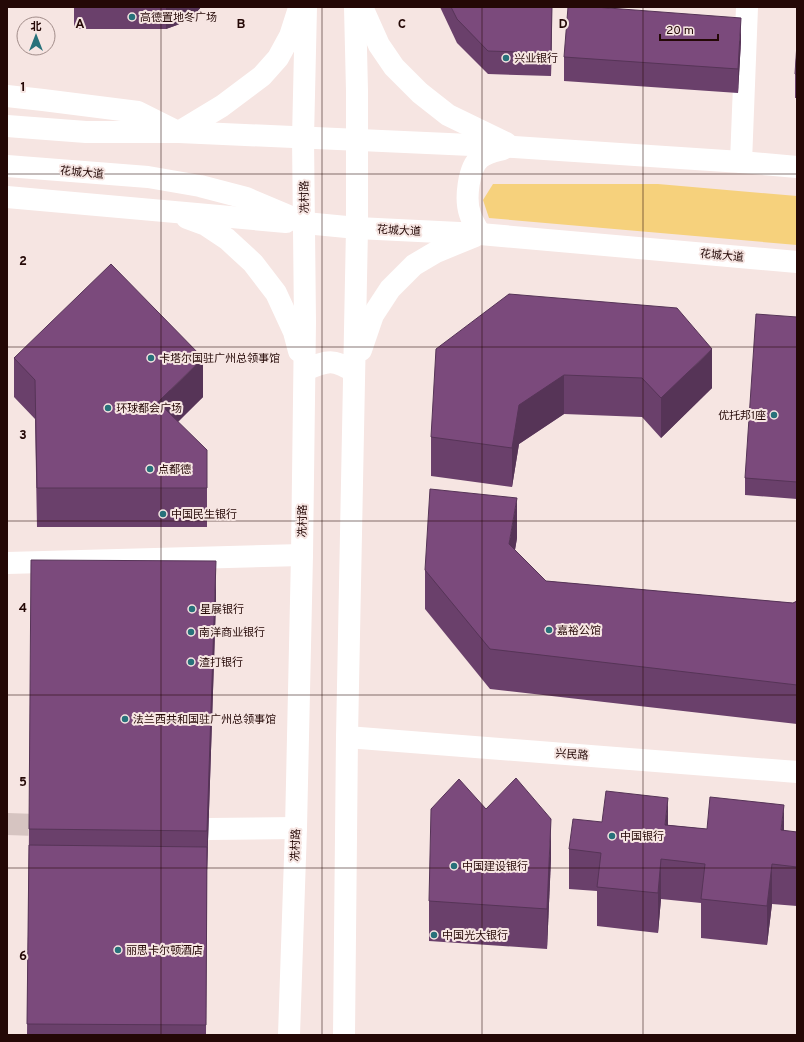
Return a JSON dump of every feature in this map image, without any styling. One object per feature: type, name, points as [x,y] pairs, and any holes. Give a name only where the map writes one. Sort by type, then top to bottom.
[{"type":"main road","points":[[179,132],[222,106],[262,76],[278,58],[290,36],[299,7]]},
{"type":"main road","name":"冼村路","points":[[289,1035],[296,828],[302,555],[305,370],[305,223],[303,138],[306,7]]},
{"type":"main road","points":[[344,1035],[347,737],[357,228],[355,7]]},
{"type":"main road","points":[[362,7],[379,45],[394,67],[420,93],[448,115],[514,147]]},
{"type":"main road","points":[[741,162],[748,7]]},
{"type":"main road","points":[[7,96],[138,112],[179,132]]},
{"type":"main road","points":[[7,126],[86,132],[179,132],[514,147],[797,167]]},
{"type":"main road","points":[[354,372],[373,315],[390,289],[414,265],[436,252],[480,234],[470,216],[468,206],[468,188],[471,173],[479,159],[490,152],[514,147]]},
{"type":"main road","name":"花城大道","points":[[7,166],[148,178],[200,186],[246,198],[305,223],[357,228],[480,234],[797,262]]},
{"type":"main road","points":[[7,197],[305,223]]},
{"type":"main road","points":[[169,211],[206,225],[227,239],[253,263],[276,293],[294,332],[305,370],[319,364],[332,362],[354,372]]},
{"type":"main road","points":[[7,563],[302,555]]},
{"type":"main road","name":"兴民路","points":[[347,737],[797,772]]},
{"type":"main road","points":[[209,829],[296,828]]},
{"type":"shaded area","points":[[493,184],[658,184],[797,196],[797,245],[489,218],[483,200]]},
{"type":"building","points":[[451,7],[552,7],[551,53],[488,51],[457,19]]},
{"type":"building","points":[[568,7],[595,7],[741,18],[738,69],[564,57]]},
{"type":"building","points":[[797,43],[797,75],[795,74]]},
{"type":"building","name":"环球都会广场","points":[[111,264],[203,358],[158,402],[207,450],[207,488],[37,488],[35,380],[14,358]]},
{"type":"building","points":[[509,294],[677,308],[712,349],[661,398],[642,378],[564,375],[519,405],[512,448],[431,437],[436,349]]},
{"type":"building","name":"优托邦1座","points":[[756,314],[797,317],[797,482],[745,478]]},
{"type":"building","points":[[430,489],[517,498],[509,544],[546,581],[793,603],[797,601],[797,685],[490,649],[425,570]]},
{"type":"building","points":[[31,560],[216,561],[207,831],[29,829]]},
{"type":"building","points":[[516,778],[551,819],[547,909],[429,901],[431,809],[459,779],[486,809]]},
{"type":"building","points":[[606,791],[668,798],[665,825],[707,829],[710,797],[784,805],[781,830],[797,832],[797,867],[772,864],[767,906],[701,899],[705,864],[661,859],[658,893],[597,887],[601,853],[569,849],[573,819],[602,822]]},
{"type":"building","points":[[29,845],[207,847],[206,1025],[27,1024]]},
{"type":"tunnel","points":[[7,824],[60,826]]},
{"type":"place","name":"高德置地冬广场","points":[[132,17]]},
{"type":"place","name":"兴业银行","points":[[506,58]]},
{"type":"place","name":"卡塔尔国驻广州总领事馆","points":[[151,358]]},
{"type":"place","name":"环球都会广场","points":[[108,408]]},
{"type":"place","name":"优托邦1座","points":[[774,415]]},
{"type":"place","name":"点都德","points":[[150,469]]},
{"type":"place","name":"中国民生银行","points":[[163,514]]},
{"type":"place","name":"星展银行","points":[[192,609]]},
{"type":"place","name":"嘉裕公馆","points":[[549,630]]},
{"type":"place","name":"南洋商业银行","points":[[191,632]]},
{"type":"place","name":"渣打银行","points":[[191,662]]},
{"type":"place","name":"法兰西共和国驻广州总领事馆","points":[[125,719]]},
{"type":"place","name":"中国银行","points":[[612,836]]},
{"type":"place","name":"中国建设银行","points":[[454,866]]},
{"type":"place","name":"中国光大银行","points":[[434,935]]},
{"type":"place","name":"丽思卡尔顿酒店","points":[[118,950]]}]
